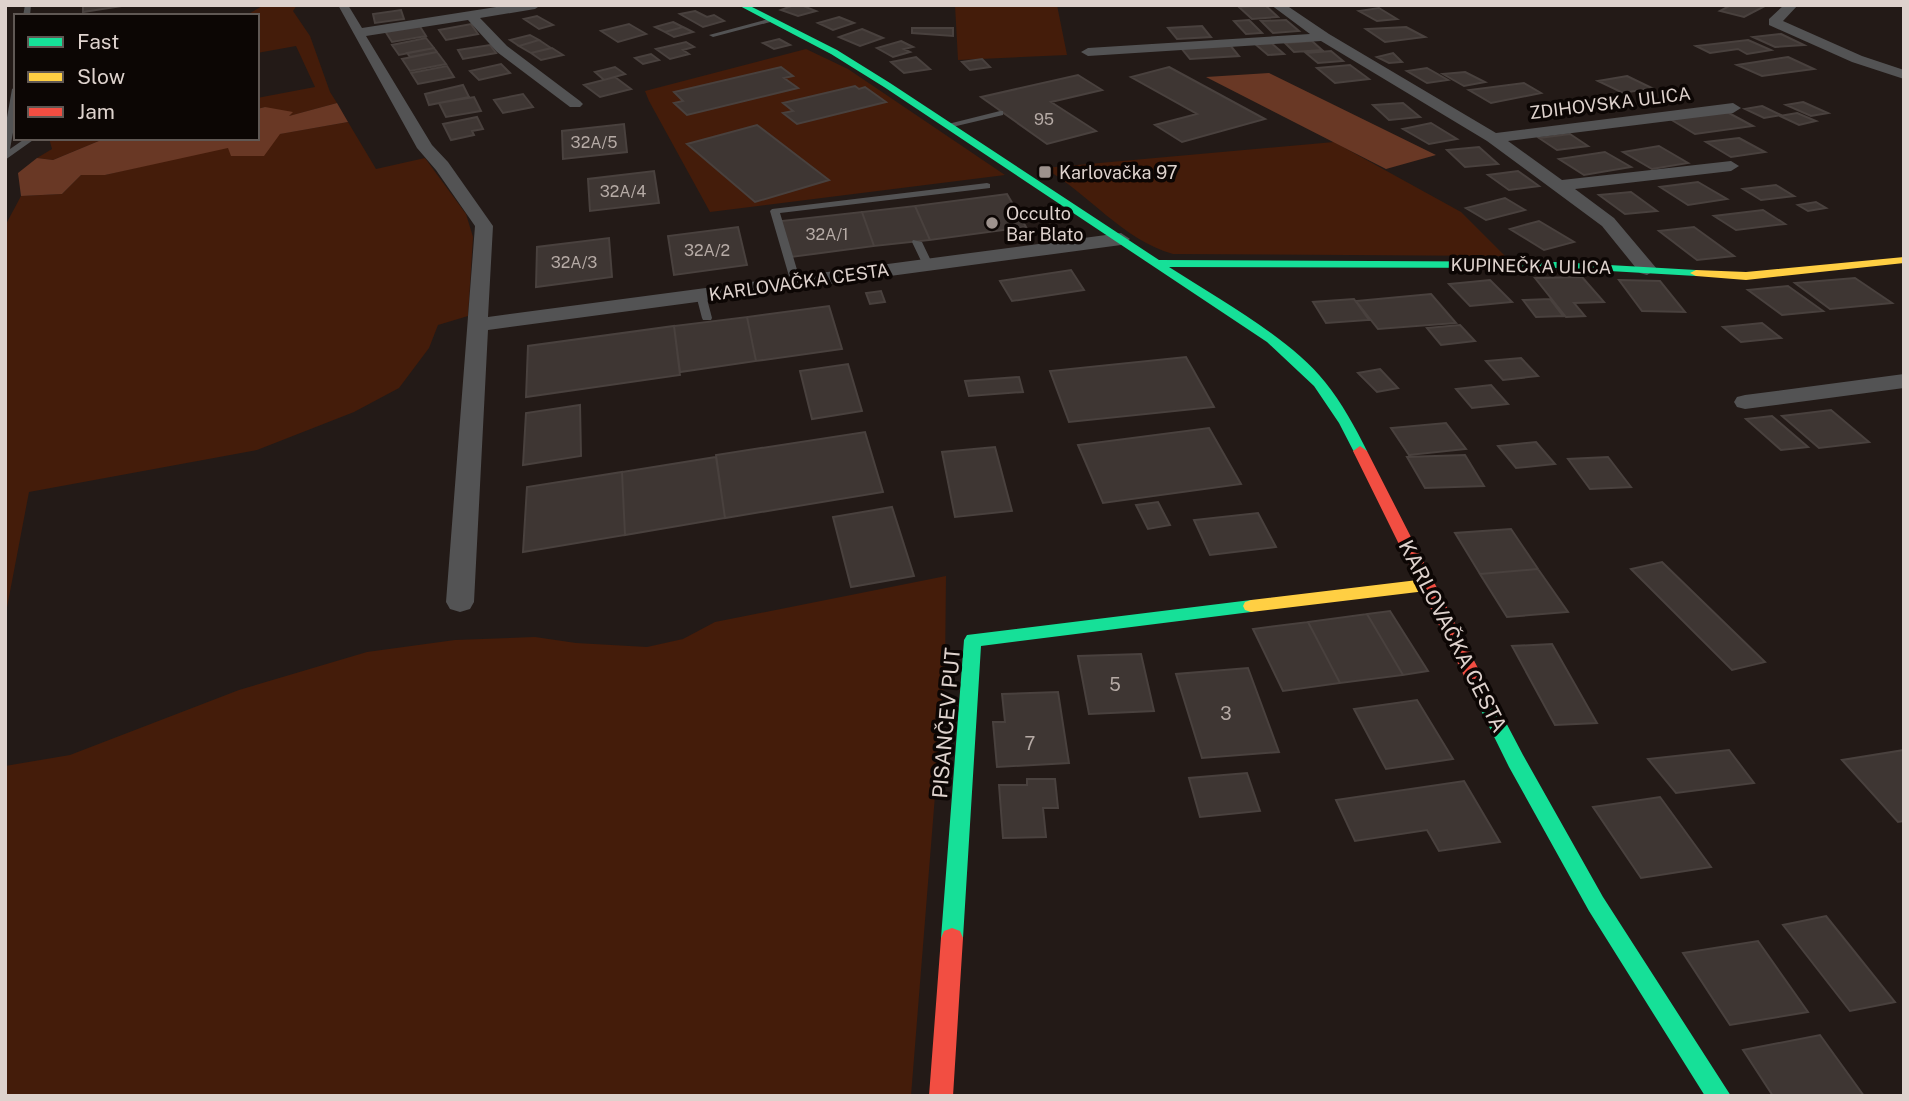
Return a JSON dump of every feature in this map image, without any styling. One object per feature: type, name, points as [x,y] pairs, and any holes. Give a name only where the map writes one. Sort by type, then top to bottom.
[{"type":"street","points":[[358,33],[535,5]]},
{"type":"street","name":"KARLOVAČKA CESTA","points":[[742,5],[834,52],[948,125],[1271,340],[1319,383],[1346,423],[1370,468],[1426,585],[1517,761],[1596,904],[1719,1096]]},
{"type":"street","points":[[1277,5],[1324,37],[1493,138],[1608,222],[1647,269]]},
{"type":"street","points":[[1792,5],[1774,22],[1857,59],[1904,75]]},
{"type":"street","points":[[343,7],[425,148],[442,166],[484,226],[460,602]]},
{"type":"street","points":[[471,15],[502,49],[575,104]]},
{"type":"street","points":[[1088,52],[1324,37]]},
{"type":"street","name":"ZDIHOVSKA ULICA","points":[[1493,138],[1733,108]]},
{"type":"street","points":[[1559,186],[1731,166]]},
{"type":"street","name":"KARLOVAČKA CESTA","points":[[477,325],[1121,239]]},
{"type":"street","name":"KUPINEČKA ULICA","points":[[1157,262],[1557,265],[1746,276],[1904,260]]},
{"type":"street","points":[[1745,402],[1904,381]]},
{"type":"street","name":"PISANČEV PUT","points":[[941,1096],[973,640],[1426,585]]},
{"type":"lane","points":[[713,35],[772,20]]},
{"type":"lane","points":[[5,157],[14,101]]},
{"type":"lane","points":[[948,125],[1000,113]]},
{"type":"lane","points":[[5,157],[29,140]]},
{"type":"lane","points":[[796,283],[775,211],[987,186]]},
{"type":"lane","points":[[917,242],[928,265]]},
{"type":"lane","points":[[701,295],[707,318]]},
{"type":"shaded area","points":[[264,5],[297,5],[293,11],[310,36],[330,92],[337,103],[286,117],[265,107],[259,108],[259,98],[315,87],[296,46],[259,53],[259,14],[248,14]]},
{"type":"shaded area","points":[[955,5],[1057,5],[1067,55],[958,60]]},
{"type":"shaded area","points":[[806,49],[848,69],[1005,175],[710,212],[645,91]]},
{"type":"shaded area","points":[[1269,73],[1436,155],[1386,169],[1206,77]]},
{"type":"shaded area","points":[[337,103],[348,122],[280,134],[264,156],[231,156],[228,148],[105,175],[81,175],[62,194],[21,196],[18,173],[37,158],[53,160],[101,140],[259,140],[259,108],[265,107],[293,112],[289,116]]},
{"type":"shaded area","points":[[348,122],[376,169],[425,158],[466,214],[473,237],[468,316],[438,325],[429,348],[399,388],[354,412],[257,450],[29,492],[5,618],[5,226],[21,196],[62,194],[81,175],[105,175],[279,134]]},
{"type":"shaded area","points":[[50,140],[101,140],[53,160],[37,158],[52,149]]},
{"type":"shaded area","points":[[1334,142],[1461,212],[1505,256],[1173,254],[1138,238],[1044,168]]},
{"type":"shaded area","points":[[946,576],[945,670],[911,1096],[5,1096],[5,766],[70,755],[239,690],[367,652],[455,640],[535,637],[576,643],[647,647],[683,639],[715,622]]},
{"type":"building","points":[[83,5],[128,5],[83,12]]},
{"type":"building","points":[[794,5],[816,11],[798,16],[781,10]]},
{"type":"building","points":[[1265,5],[1278,17],[1252,19],[1239,7]]},
{"type":"building","points":[[1731,5],[1765,6],[1744,17],[1720,11]]},
{"type":"building","points":[[1379,8],[1397,19],[1377,21],[1359,11]]},
{"type":"building","points":[[401,10],[404,19],[375,23],[373,14]]},
{"type":"building","points":[[695,11],[707,17],[714,15],[724,21],[703,27],[680,14]]},
{"type":"building","points":[[537,16],[553,25],[539,29],[524,19]]},
{"type":"building","points":[[839,17],[854,23],[833,30],[818,23]]},
{"type":"building","points":[[1249,20],[1262,33],[1246,34],[1234,21]]},
{"type":"building","points":[[1286,20],[1299,31],[1273,33],[1261,21]]},
{"type":"building","points":[[673,22],[683,27],[665,32],[655,27]]},
{"type":"building","points":[[471,24],[478,34],[446,40],[439,30]]},
{"type":"building","points":[[629,24],[646,34],[618,42],[601,31]]},
{"type":"building","points":[[419,25],[426,36],[392,42],[385,31]]},
{"type":"building","points":[[1202,26],[1211,37],[1177,39],[1168,28]]},
{"type":"building","points":[[683,27],[693,32],[674,37],[665,32]]},
{"type":"building","points":[[1406,27],[1425,37],[1385,42],[1366,29]]},
{"type":"building","points":[[912,28],[953,28],[953,36],[912,33]]},
{"type":"building","points":[[862,29],[883,38],[860,46],[839,37]]},
{"type":"building","points":[[1781,34],[1804,45],[1775,47],[1753,37]]},
{"type":"building","points":[[530,35],[539,40],[519,46],[510,40]]},
{"type":"building","points":[[426,38],[434,48],[399,55],[392,45]]},
{"type":"building","points":[[779,39],[790,45],[774,49],[763,43]]},
{"type":"building","points":[[539,40],[551,48],[531,53],[519,46]]},
{"type":"building","points":[[1748,40],[1771,50],[1747,54],[1738,49],[1710,53],[1696,46]]},
{"type":"building","points":[[901,41],[913,47],[904,49],[910,52],[893,57],[877,48]]},
{"type":"building","points":[[1312,41],[1322,50],[1294,52],[1285,43]]},
{"type":"building","points":[[686,42],[694,47],[683,50],[689,54],[670,59],[656,49]]},
{"type":"building","points":[[1270,42],[1284,54],[1268,55],[1254,43]]},
{"type":"building","points":[[490,45],[496,53],[463,59],[458,50]]},
{"type":"building","points":[[1230,45],[1239,56],[1190,59],[1181,48]]},
{"type":"building","points":[[434,48],[437,52],[410,57],[407,53]]},
{"type":"building","points":[[552,48],[563,55],[541,60],[531,53]]},
{"type":"building","points":[[1331,51],[1343,61],[1318,63],[1306,53]]},
{"type":"building","points":[[437,52],[446,64],[410,71],[402,59]]},
{"type":"building","points":[[1393,53],[1402,62],[1389,63],[1377,57]]},
{"type":"building","points":[[651,54],[659,60],[643,64],[635,58]]},
{"type":"building","points":[[916,57],[930,69],[904,73],[891,62]]},
{"type":"building","points":[[1788,57],[1814,69],[1762,76],[1737,65]]},
{"type":"building","points":[[982,59],[990,67],[970,70],[962,62]]},
{"type":"building","points":[[501,64],[510,73],[479,80],[470,71]]},
{"type":"building","points":[[1350,65],[1369,79],[1335,83],[1317,68]]},
{"type":"building","points":[[447,66],[454,77],[418,84],[411,73]]},
{"type":"building","points":[[615,67],[625,74],[604,80],[595,72]]},
{"type":"building","points":[[781,67],[793,76],[784,78],[798,88],[687,115],[674,103],[683,101],[674,92]]},
{"type":"building","points":[[1169,67],[1265,119],[1182,142],[1155,125],[1197,114],[1131,77]]},
{"type":"building","points":[[1427,68],[1448,80],[1427,83],[1407,71]]},
{"type":"building","points":[[1465,72],[1485,82],[1464,86],[1443,74]]},
{"type":"building","points":[[1078,75],[1102,90],[1051,102],[1096,131],[1047,144],[981,97]]},
{"type":"building","points":[[1627,76],[1652,88],[1623,93],[1598,81]]},
{"type":"building","points":[[615,77],[631,89],[600,97],[584,85]]},
{"type":"building","points":[[1524,83],[1541,93],[1491,103],[1469,90]]},
{"type":"building","points":[[463,85],[469,97],[429,105],[425,94]]},
{"type":"building","points":[[855,86],[859,89],[865,87],[886,102],[797,124],[783,113],[793,111],[783,103]]},
{"type":"building","points":[[523,94],[533,107],[503,113],[494,100]]},
{"type":"building","points":[[474,97],[481,111],[446,117],[439,103]]},
{"type":"building","points":[[1803,102],[1828,113],[1811,116],[1786,105]]},
{"type":"building","points":[[1403,103],[1420,117],[1389,120],[1373,105]]},
{"type":"building","points":[[1762,106],[1781,115],[1764,118],[1745,109]]},
{"type":"building","points":[[1727,112],[1753,126],[1695,134],[1670,119]]},
{"type":"building","points":[[1797,113],[1816,121],[1799,125],[1780,116]]},
{"type":"building","points":[[477,117],[483,129],[472,131],[474,135],[451,140],[443,124]]},
{"type":"building","points":[[1431,123],[1457,139],[1429,144],[1403,129]]},
{"type":"building","points":[[624,124],[627,152],[563,159],[562,131]]},
{"type":"building","points":[[757,125],[829,180],[755,202],[687,144]]},
{"type":"building","points":[[1570,134],[1588,146],[1557,150],[1539,138]]},
{"type":"building","points":[[1739,138],[1765,152],[1731,157],[1706,142]]},
{"type":"building","points":[[1659,146],[1688,163],[1652,169],[1623,152]]},
{"type":"building","points":[[1479,147],[1498,164],[1465,167],[1447,150]]},
{"type":"building","points":[[1605,152],[1631,167],[1584,175],[1559,159]]},
{"type":"building","points":[[654,171],[659,203],[590,211],[588,179]]},
{"type":"building","points":[[1518,171],[1539,186],[1509,190],[1488,175]]},
{"type":"building","points":[[1698,182],[1727,199],[1688,205],[1660,187]]},
{"type":"building","points":[[1776,185],[1794,196],[1761,200],[1743,189]]},
{"type":"building","points":[[1631,192],[1657,211],[1625,214],[1599,195]]},
{"type":"building","points":[[1007,194],[1026,227],[930,240],[915,206]]},
{"type":"building","points":[[1505,198],[1525,210],[1486,220],[1466,208]]},
{"type":"building","points":[[1816,202],[1826,208],[1808,211],[1798,205]]},
{"type":"building","points":[[915,206],[930,240],[874,246],[862,212]]},
{"type":"building","points":[[1763,210],[1785,224],[1736,230],[1714,216]]},
{"type":"building","points":[[862,212],[874,246],[791,257],[781,221]]},
{"type":"building","points":[[1539,221],[1574,242],[1544,250],[1510,229]]},
{"type":"building","points":[[738,227],[747,265],[674,275],[668,236]]},
{"type":"building","points":[[1694,227],[1734,256],[1697,260],[1659,231]]},
{"type":"building","points":[[609,238],[612,277],[536,287],[537,247]]},
{"type":"building","points":[[1071,270],[1084,290],[1012,301],[1000,281]]},
{"type":"building","points":[[1582,277],[1604,302],[1574,303],[1585,316],[1566,317],[1535,278]]},
{"type":"building","points":[[1855,278],[1892,303],[1830,309],[1795,283]]},
{"type":"building","points":[[1490,280],[1512,302],[1470,306],[1449,284]]},
{"type":"building","points":[[1619,280],[1660,281],[1685,312],[1642,311]]},
{"type":"building","points":[[1788,286],[1823,311],[1782,315],[1748,290]]},
{"type":"building","points":[[881,291],[885,302],[870,304],[866,293]]},
{"type":"building","points":[[1431,294],[1456,323],[1378,329],[1356,301]]},
{"type":"building","points":[[1354,299],[1369,320],[1326,323],[1313,302]]},
{"type":"building","points":[[1550,299],[1563,316],[1536,317],[1523,300]]},
{"type":"building","points":[[829,306],[842,349],[756,361],[747,317]]},
{"type":"building","points":[[747,317],[756,361],[680,372],[674,326]]},
{"type":"building","points":[[1762,323],[1781,338],[1741,342],[1723,327]]},
{"type":"building","points":[[1460,325],[1475,341],[1441,345],[1427,328]]},
{"type":"building","points":[[674,326],[680,375],[526,397],[528,346]]},
{"type":"building","points":[[1186,357],[1214,407],[1069,422],[1050,371]]},
{"type":"building","points":[[1521,358],[1538,376],[1503,380],[1486,361]]},
{"type":"building","points":[[848,364],[862,411],[812,419],[800,371]]},
{"type":"building","points":[[1380,369],[1398,388],[1377,392],[1358,373]]},
{"type":"building","points":[[1019,377],[1023,392],[969,396],[965,381]]},
{"type":"building","points":[[1491,385],[1508,404],[1472,408],[1456,389]]},
{"type":"building","points":[[580,405],[581,456],[523,465],[526,413]]},
{"type":"building","points":[[1831,410],[1869,442],[1819,448],[1782,416]]},
{"type":"building","points":[[1772,416],[1808,447],[1781,450],[1746,419]]},
{"type":"building","points":[[1446,423],[1466,449],[1409,455],[1391,428]]},
{"type":"building","points":[[1209,428],[1241,484],[1103,503],[1078,445]]},
{"type":"building","points":[[865,432],[883,492],[725,518],[716,455]]},
{"type":"building","points":[[1536,442],[1555,464],[1516,468],[1498,446]]},
{"type":"building","points":[[995,447],[1012,511],[955,517],[942,452]]},
{"type":"building","points":[[1465,455],[1484,486],[1425,488],[1407,457]]},
{"type":"building","points":[[716,457],[725,518],[625,535],[622,472]]},
{"type":"building","points":[[1608,457],[1631,487],[1590,489],[1568,459]]},
{"type":"building","points":[[622,472],[625,535],[523,552],[527,487]]},
{"type":"building","points":[[1158,502],[1170,525],[1148,529],[1136,505]]},
{"type":"building","points":[[892,507],[914,576],[851,587],[833,517]]},
{"type":"building","points":[[1258,513],[1276,547],[1210,555],[1194,520]]},
{"type":"building","points":[[1511,529],[1538,569],[1480,574],[1455,533]]},
{"type":"building","points":[[1662,562],[1765,662],[1732,670],[1631,569]]},
{"type":"building","points":[[1538,569],[1568,612],[1507,617],[1480,574]]},
{"type":"building","points":[[1390,611],[1428,671],[1403,675],[1367,614]]},
{"type":"building","points":[[1367,614],[1403,675],[1340,683],[1308,622]]},
{"type":"building","points":[[1308,622],[1340,683],[1283,691],[1253,629]]},
{"type":"building","points":[[1552,644],[1597,723],[1555,725],[1512,646]]},
{"type":"building","points":[[1141,654],[1154,711],[1089,714],[1078,656]]},
{"type":"building","points":[[1248,668],[1279,752],[1202,758],[1176,674]]},
{"type":"building","points":[[1058,692],[1069,763],[997,767],[993,722],[1005,722],[1002,694]]},
{"type":"building","points":[[1417,700],[1453,759],[1386,769],[1354,709]]},
{"type":"building","points":[[1729,750],[1754,783],[1676,793],[1648,759]]},
{"type":"building","points":[[1904,750],[1904,821],[1898,822],[1842,760]]},
{"type":"building","points":[[1247,773],[1260,811],[1200,817],[1189,778]]},
{"type":"building","points":[[1027,779],[1055,779],[1058,808],[1043,808],[1046,837],[1003,838],[999,785],[1027,785]]},
{"type":"building","points":[[1464,781],[1500,842],[1439,851],[1427,830],[1355,841],[1336,800]]},
{"type":"building","points":[[1660,797],[1711,867],[1641,878],[1593,807]]},
{"type":"building","points":[[1826,916],[1895,1002],[1850,1011],[1783,925]]},
{"type":"building","points":[[1758,941],[1808,1012],[1730,1025],[1683,953]]},
{"type":"building","points":[[1820,1035],[1864,1096],[1773,1096],[1743,1050]]},
{"type":"traffic: fast","points":[[742,5],[834,52],[887,85],[1271,339],[1319,383],[1346,423],[1360,451]]},
{"type":"traffic: fast","points":[[1157,263],[1557,265],[1696,273]]},
{"type":"traffic: fast","points":[[952,938],[973,640],[1251,606]]},
{"type":"traffic: fast","points":[[1475,680],[1516,761],[1596,904],[1719,1096]]},
{"type":"traffic: slow","points":[[1696,273],[1746,276],[1904,260]]},
{"type":"traffic: slow","points":[[1251,606],[1426,585]]},
{"type":"traffic: jam","points":[[1360,451],[1475,680]]},
{"type":"traffic: jam","points":[[941,1096],[952,938]]},
{"type":"place","name":"Karlovačka 97","points":[[1045,172]]},
{"type":"place","name":"Occulto Bar Blato","points":[[992,223]]}]
